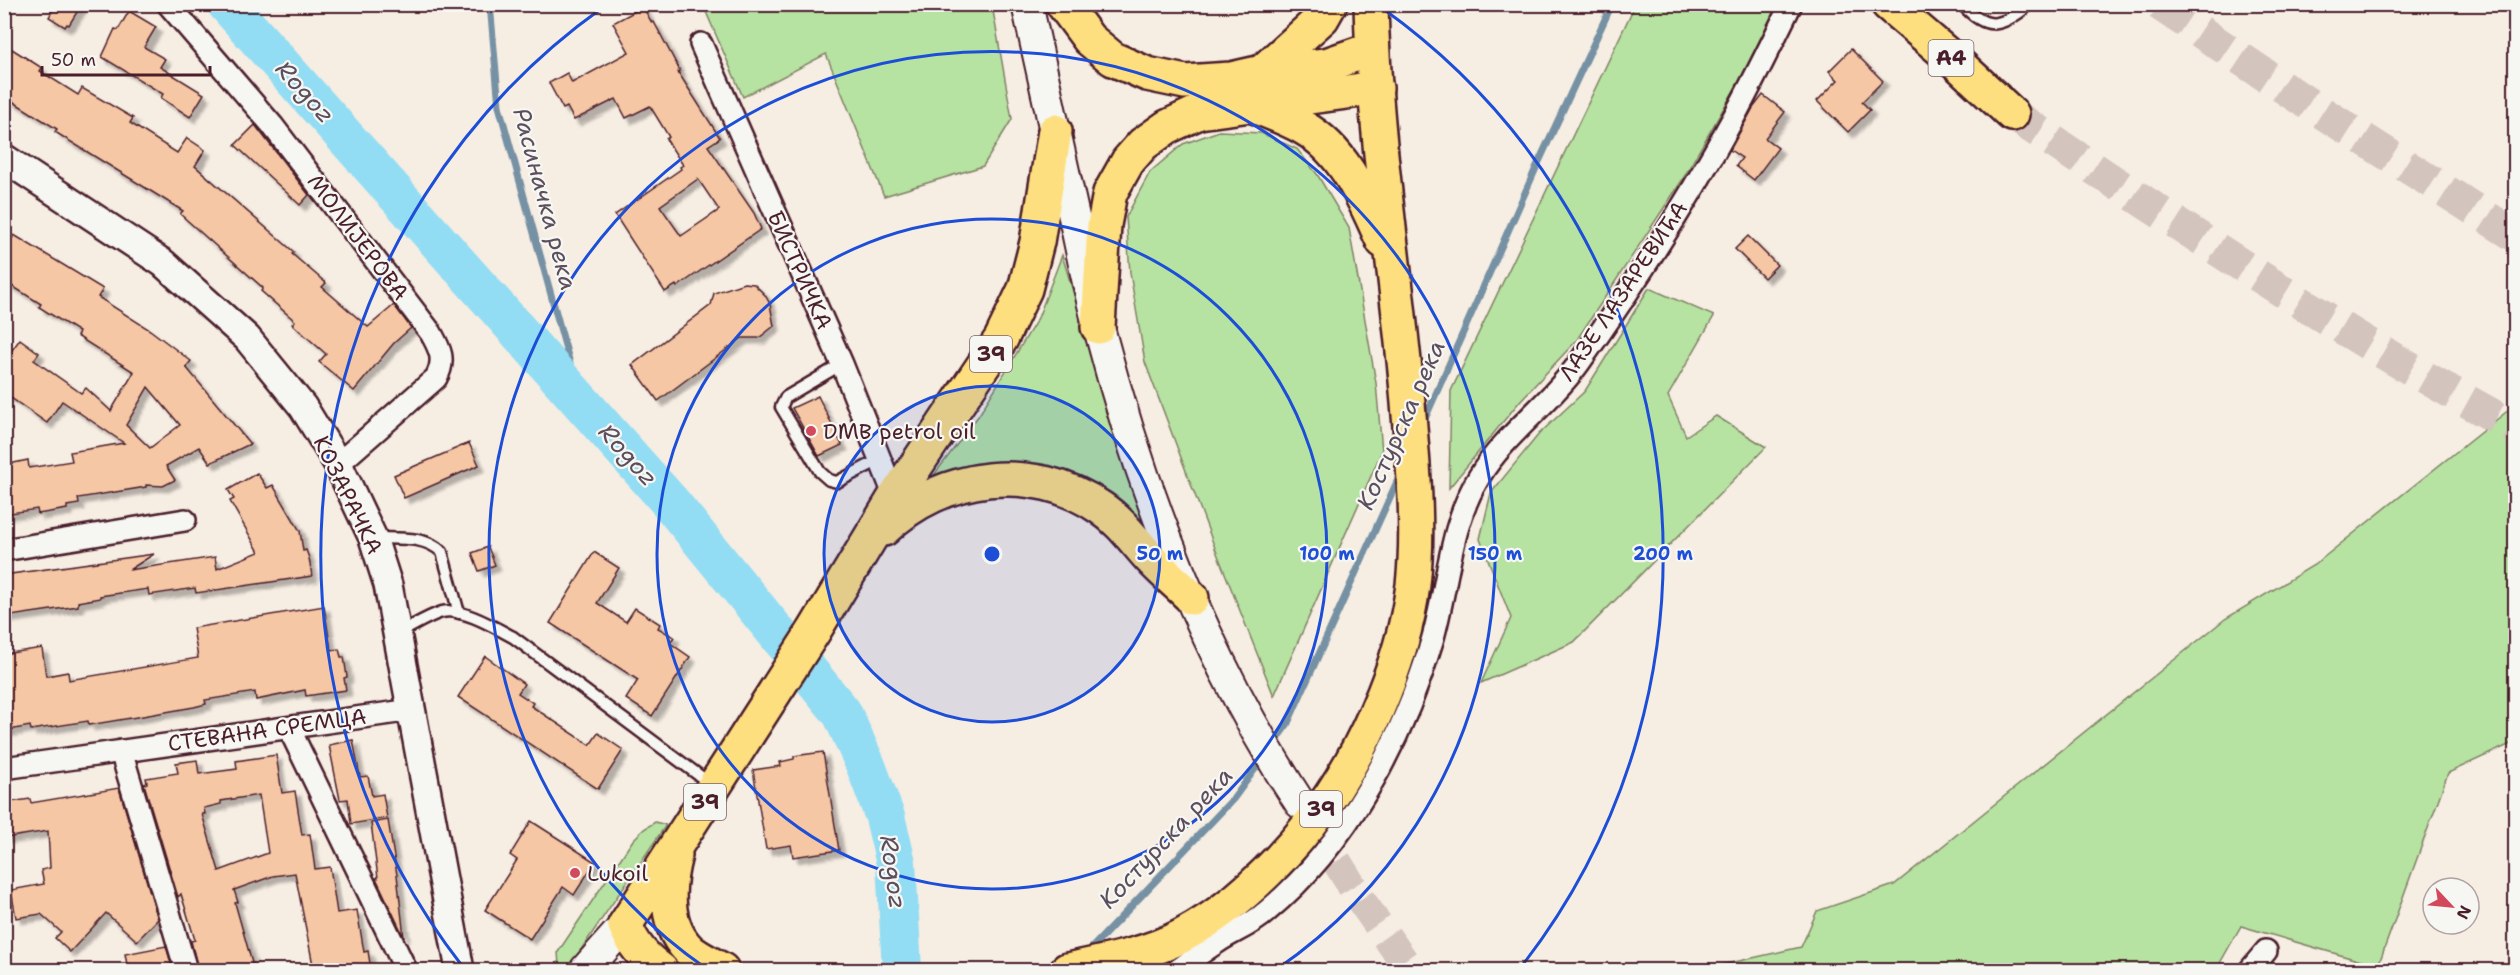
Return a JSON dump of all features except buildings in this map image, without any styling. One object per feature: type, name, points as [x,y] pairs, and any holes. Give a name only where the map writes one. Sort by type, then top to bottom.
[{"type":"main road","points":[[1027,4],[1098,327],[1137,458],[1192,598],[1257,734],[1294,794]]},
{"type":"main road","points":[[1063,4],[1089,39],[1113,59],[1147,74],[1185,82],[1231,79],[1262,72],[1326,65],[1372,49]]},
{"type":"main road","points":[[1262,72],[1322,18],[1330,4]]},
{"type":"main road","name":"39","points":[[1067,970],[1131,955],[1180,937],[1223,911],[1261,878],[1292,846],[1320,811],[1349,767],[1370,725],[1388,680],[1403,632],[1413,585],[1414,477],[1400,314],[1372,49],[1371,4]]},
{"type":"main road","name":"A4","points":[[1888,4],[2012,114]]},
{"type":"main road","points":[[1098,327],[1104,225],[1110,194],[1128,161],[1143,144],[1159,132],[1199,112],[1376,88]]},
{"type":"main road","points":[[1247,104],[1307,130],[1342,162],[1357,185],[1394,264]]},
{"type":"main road","name":"39","points":[[625,925],[784,679],[895,497],[1001,339],[1025,289],[1037,242],[1055,131]]},
{"type":"main road","name":"39","points":[[863,550],[901,513],[934,495],[963,484],[1016,477],[1048,482],[1102,508],[1125,528],[1153,561],[1192,598]]},
{"type":"main road","name":"39","points":[[677,844],[669,879],[669,900],[674,923],[689,950],[722,970]]},
{"type":"main road","points":[[585,970],[625,925],[637,923],[648,926],[689,950]]},
{"type":"main road","points":[[606,970],[625,925]]},
{"type":"main road","points":[[625,925],[631,941],[642,955],[661,970]]},
{"type":"street","name":"МОЛИЈЕРОВА","points":[[168,4],[272,125],[431,333],[441,350],[442,365],[436,378],[338,464]]},
{"type":"street","name":"ЛАЗЕ ЛАЗАРЕВИЋА","points":[[1178,970],[1214,944],[1264,915],[1304,878],[1346,823],[1383,765],[1420,682],[1435,630],[1450,554],[1477,480],[1499,448],[1534,414],[1578,365],[1654,251],[1735,116],[1791,4]]},
{"type":"street","name":"БИСТРИЧКА","points":[[701,44],[842,364],[895,497]]},
{"type":"street","name":"КОЗАРАЧКА","points":[[4,158],[163,263],[247,338],[303,407],[338,464],[373,538],[388,585],[459,970]]},
{"type":"street","points":[[4,550],[185,520]]},
{"type":"street","name":"СТЕВАНА СРЕМЦА","points":[[4,768],[412,710]]},
{"type":"street","points":[[289,728],[406,970]]},
{"type":"street","points":[[121,750],[186,970]]},
{"type":"street","points":[[2250,970],[2266,951]]},
{"type":"lane","points":[[1962,4],[1970,14],[1992,24],[2006,23],[2024,9],[2017,4]]},
{"type":"lane","points":[[842,364],[786,397],[781,407],[820,472],[829,480],[837,482],[881,459]]},
{"type":"lane","points":[[373,538],[425,540],[442,552],[459,613]]},
{"type":"lane","points":[[397,633],[443,612],[459,613],[513,637],[714,787]]},
{"type":"green space","points":[[703,5],[992,5],[1012,119],[983,166],[884,196],[826,54],[743,97]]},
{"type":"green space","points":[[1635,5],[1783,5],[1681,182],[1576,341],[1520,401],[1449,488],[1451,391]]},
{"type":"green space","points":[[1219,131],[1261,133],[1297,149],[1317,174],[1349,228],[1376,383],[1382,451],[1274,696],[1145,362],[1130,273],[1126,217],[1150,172],[1183,144]]},
{"type":"green space","points":[[1062,255],[1145,528],[1104,496],[919,495],[979,415],[1038,318]]},
{"type":"green space","points":[[1649,288],[1714,316],[1668,396],[1686,436],[1716,416],[1766,447],[1574,642],[1481,683],[1511,618],[1480,539],[1491,493],[1539,434],[1585,391]]},
{"type":"green space","points":[[2515,405],[2515,742],[2448,773],[2378,966],[2241,926],[2216,970],[1715,970],[1717,966],[1801,947],[1817,911],[1894,885],[2225,619],[2314,565]]},
{"type":"green space","points":[[655,822],[666,825],[567,970],[564,970],[559,965],[558,952],[633,840]]},
{"type":"waterway","name":"Rogoz","points":[[227,4],[670,502],[842,713],[866,766],[885,817],[896,863],[902,970]]},
{"type":"waterway","name":"Расиначка река","points":[[490,4],[499,106],[580,400]]},
{"type":"waterway","name":"Костурска река","points":[[1423,423],[1536,168],[1612,4]]},
{"type":"waterway","name":"Костурска река","points":[[1273,744],[1287,725],[1400,475]]},
{"type":"waterway","name":"Костурска река","points":[[1086,954],[1234,798],[1263,758]]},
{"type":"tunnel","points":[[2159,4],[2304,101],[2516,236]]},
{"type":"tunnel","points":[[2012,114],[2198,237],[2323,316],[2516,428]]},
{"type":"tunnel","points":[[1313,823],[1360,899],[1410,970]]},
{"type":"place","name":"DMB petrol oil","points":[[811,431]]},
{"type":"place","name":"Lukoil","points":[[575,873]]}]
